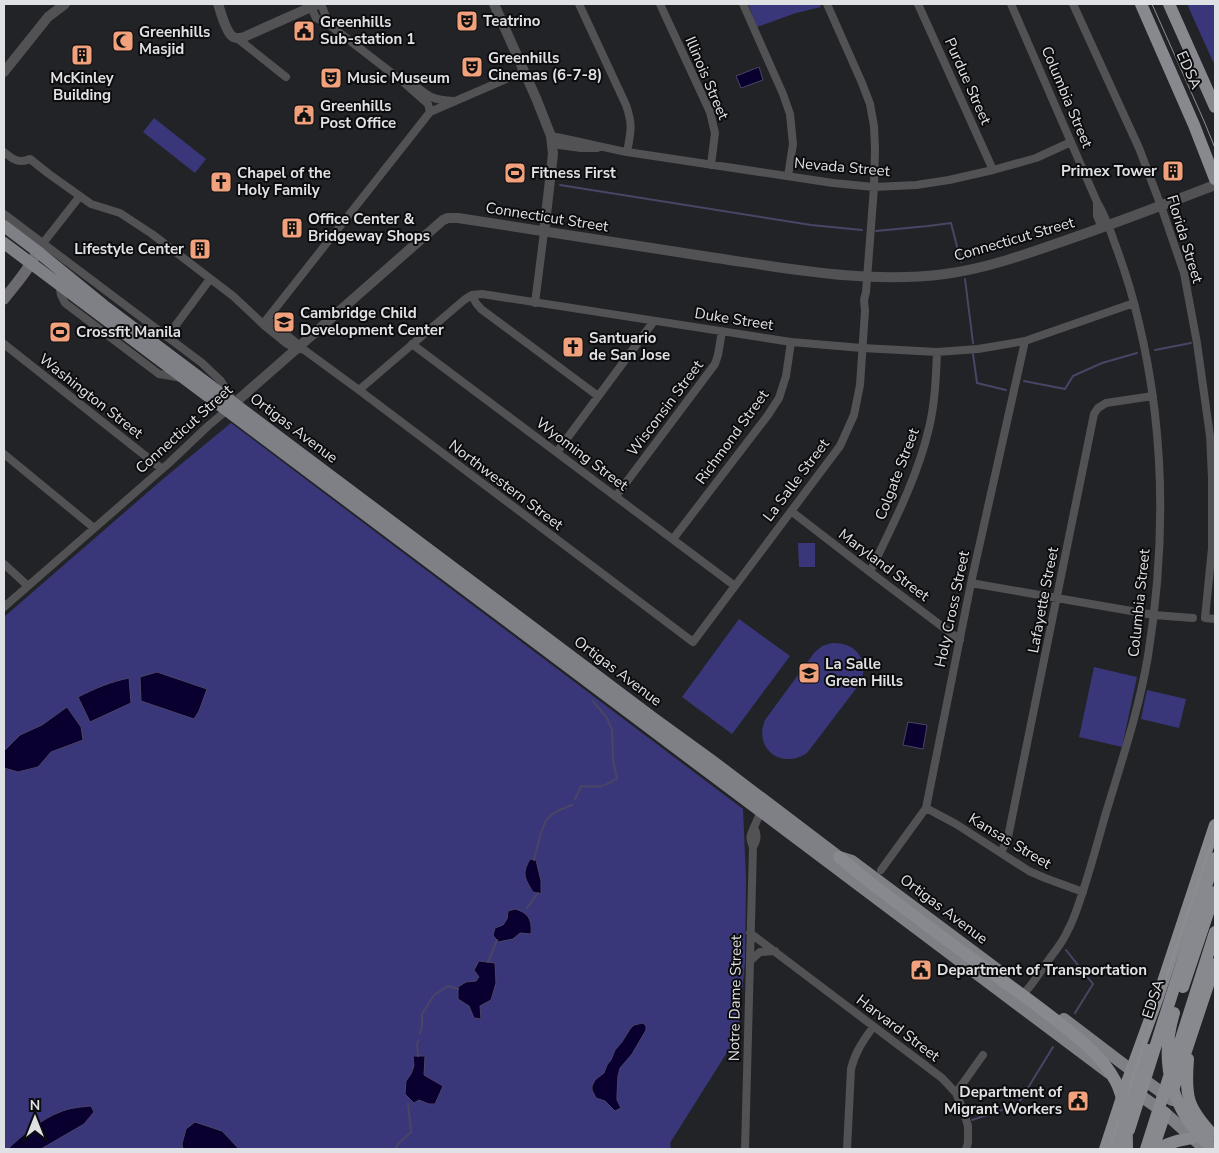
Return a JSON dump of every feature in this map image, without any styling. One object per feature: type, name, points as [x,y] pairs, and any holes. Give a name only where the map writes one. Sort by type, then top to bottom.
[{"type":"highway","name":"EDSA","points":[[1141,4],[1215,178]]},
{"type":"highway","name":"EDSA","points":[[1169,4],[1215,107]]},
{"type":"highway","points":[[1112,1149],[1131,1089],[1160,1013],[1215,825]]},
{"type":"highway","points":[[1137,1073],[1158,997],[1215,840]]},
{"type":"highway","points":[[839,857],[969,957],[1022,994],[1074,1034],[1094,1053],[1117,1083],[1125,1122],[1127,1149]]},
{"type":"highway","name":"EDSA","points":[[1122,1149],[1215,858]]},
{"type":"highway","points":[[1213,1149],[1193,1129],[1180,1106],[1169,1074],[1168,1046],[1174,1014],[1215,892]]},
{"type":"highway","points":[[1146,1149],[1215,932]]},
{"type":"highway","points":[[1170,1098],[1215,964]]},
{"type":"highway","points":[[1160,1013],[1172,1022],[1182,1023],[1192,1020],[1199,1013]]},
{"type":"highway","points":[[1189,1042],[1187,1079],[1190,1104],[1199,1120],[1214,1136]]},
{"type":"highway","points":[[1101,1068],[1109,1077],[1122,1109],[1112,1149]]},
{"type":"highway","points":[[1105,1149],[1131,1089]]},
{"type":"highway","points":[[1153,1149],[1165,1113]]},
{"type":"highway","points":[[1158,1149],[1175,1140],[1191,1137]]},
{"type":"main road","name":"Ortigas Avenue","points":[[4,226],[40,247],[104,305],[231,406],[761,812],[1101,1068],[1165,1113],[1205,1149]]},
{"type":"main road","name":"Ortigas Avenue","points":[[4,243],[184,378],[231,406],[711,760],[839,857],[852,861],[1170,1098],[1214,1136]]},
{"type":"main road","points":[[4,289],[40,247]]},
{"type":"main road","points":[[4,299],[28,262]]},
{"type":"main road","points":[[955,958],[965,960],[969,956],[966,946]]},
{"type":"main road","points":[[973,971],[976,961],[983,958]]},
{"type":"main road","points":[[1165,1113],[1170,1098]]},
{"type":"main road","points":[[1191,1137],[1188,1130],[1194,1123],[1200,1124]]},
{"type":"street","points":[[4,72],[48,17],[65,4]]},
{"type":"street","points":[[218,4],[229,32],[232,36],[242,37],[317,5],[316,18],[327,23],[407,86],[428,104],[430,112]]},
{"type":"street","points":[[494,4],[525,71],[549,128],[552,140],[553,154],[535,303]]},
{"type":"street","points":[[579,4],[631,119],[627,152]]},
{"type":"street","name":"Illinois Street","points":[[660,4],[710,112],[716,133],[711,165]]},
{"type":"street","points":[[743,4],[790,114],[793,144],[788,176]]},
{"type":"street","name":"La Salle Street","points":[[693,642],[840,446],[854,415],[860,385],[865,311],[864,300],[868,277],[874,187],[874,126],[870,104],[862,83],[827,4]]},
{"type":"street","name":"Purdue Street","points":[[918,4],[994,170]]},
{"type":"street","name":"Columbia Street","points":[[1011,4],[1072,142],[1096,202],[1103,213],[1105,227],[1123,266],[1147,353],[1159,444],[1160,501],[1160,539],[1154,614],[1148,658],[1123,758],[1083,892],[1068,930],[1026,991]]},
{"type":"street","name":"Florida Street","points":[[1073,4],[1139,148],[1184,273],[1197,343],[1210,436],[1212,548],[1205,618],[1215,619]]},
{"type":"street","points":[[242,37],[253,51],[286,77]]},
{"type":"street","points":[[265,321],[430,112],[525,71]]},
{"type":"street","points":[[407,80],[430,98],[456,101]]},
{"type":"street","name":"Nevada Street","points":[[552,140],[582,142],[627,152],[711,165],[833,183],[874,187],[916,185],[994,170],[1036,158],[1072,142]]},
{"type":"street","name":"Northwestern Street","points":[[4,152],[20,162],[30,159],[91,204],[120,213],[152,234],[300,348],[359,390],[693,642]]},
{"type":"street","name":"Connecticut Street","points":[[4,607],[443,220],[448,218],[804,271],[868,277],[913,277],[963,271],[994,264],[1105,227],[1215,185]]},
{"type":"street","points":[[40,247],[80,196]]},
{"type":"street","points":[[4,214],[40,247],[202,363],[221,381],[231,406]]},
{"type":"street","points":[[167,337],[210,279]]},
{"type":"street","points":[[359,390],[472,294],[476,303],[482,309],[598,396]]},
{"type":"street","name":"Duke Street","points":[[472,294],[791,342],[937,352],[978,349],[1025,341],[1134,303]]},
{"type":"street","points":[[557,452],[654,321]]},
{"type":"street","name":"Wisconsin Street","points":[[616,496],[715,364],[722,331]]},
{"type":"street","name":"Holy Cross Street","points":[[881,870],[926,808],[971,583],[1025,341]]},
{"type":"street","name":"Richmond Street","points":[[673,539],[768,416],[779,398],[786,376],[791,342]]},
{"type":"street","name":"Washington Street","points":[[4,344],[162,469]]},
{"type":"street","name":"Wyoming Street","points":[[412,344],[735,586]]},
{"type":"street","name":"Colgate Street","points":[[870,572],[902,505],[922,455],[930,426],[937,352]]},
{"type":"street","name":"Lafayette Street","points":[[1001,852],[1008,836],[1094,414],[1098,408],[1106,403],[1153,396]]},
{"type":"street","points":[[4,454],[94,528]]},
{"type":"street","name":"Maryland Street","points":[[791,511],[960,640]]},
{"type":"street","points":[[4,564],[28,586]]},
{"type":"street","points":[[971,583],[1154,614],[1193,618]]},
{"type":"street","name":"Kansas Street","points":[[926,808],[956,824],[1037,875],[1083,892]]},
{"type":"street","name":"Notre Dame Street","points":[[745,1149],[753,847],[750,832],[754,828],[761,812]]},
{"type":"street","name":"Harvard Street","points":[[750,933],[942,1078],[956,1093],[963,1110],[968,1126],[966,1149]]},
{"type":"street","points":[[750,961],[760,952],[775,951]]},
{"type":"street","points":[[847,1149],[851,1069],[854,1056],[873,1027]]},
{"type":"street","points":[[956,1093],[983,1055]]},
{"type":"shaded area","points":[[748,4],[819,4],[821,7],[796,13],[757,27]]},
{"type":"shaded area","points":[[1187,4],[1215,4],[1215,66]]},
{"type":"shaded area","points":[[759,67],[763,80],[741,88],[736,76]]},
{"type":"shaded area","points":[[154,118],[206,159],[195,173],[143,132]]},
{"type":"shaded area","points":[[231,423],[743,809],[746,878],[745,962],[738,1035],[670,1143],[671,1149],[4,1149],[4,617],[163,479]]},
{"type":"shaded area","points":[[798,543],[815,543],[815,567],[799,567]]},
{"type":"shaded area","points":[[739,619],[790,656],[732,734],[682,697]]},
{"type":"shaded area","points":[[832,643],[848,646],[859,654],[863,666],[861,682],[807,753],[798,758],[780,758],[766,748],[762,730],[765,720],[814,653],[822,646]]},
{"type":"shaded area","points":[[1094,667],[1137,677],[1122,747],[1079,737]]},
{"type":"shaded area","points":[[157,672],[207,689],[194,719],[141,701],[140,677]]},
{"type":"shaded area","points":[[129,678],[131,703],[90,722],[78,697],[116,681]]},
{"type":"shaded area","points":[[1147,690],[1186,699],[1179,728],[1141,719]]},
{"type":"shaded area","points":[[67,707],[81,727],[83,740],[51,752],[38,767],[18,772],[4,768],[4,751],[20,735],[42,725]]},
{"type":"shaded area","points":[[908,722],[927,725],[923,749],[903,745]]},
{"type":"shaded area","points":[[530,859],[536,860],[541,881],[541,894],[533,892],[525,876]]},
{"type":"shaded area","points":[[515,909],[524,913],[529,918],[531,934],[520,933],[513,939],[498,942],[493,935],[495,928],[503,925],[507,919],[508,911]]},
{"type":"shaded area","points":[[479,961],[495,963],[496,983],[491,1000],[480,1006],[481,1019],[474,1018],[469,1006],[458,999],[458,987],[466,982],[476,981],[479,977],[474,970]]},
{"type":"shaded area","points":[[643,1023],[646,1026],[646,1030],[632,1054],[620,1068],[617,1100],[621,1108],[615,1111],[605,1101],[596,1098],[592,1086],[595,1080],[604,1073],[615,1050],[630,1029],[634,1025]]},
{"type":"shaded area","points":[[413,1056],[425,1056],[424,1075],[443,1086],[435,1104],[419,1100],[414,1103],[405,1094],[406,1081],[414,1066]]},
{"type":"shaded area","points":[[91,1106],[94,1112],[84,1124],[41,1149],[8,1149],[32,1128],[47,1118],[63,1111]]},
{"type":"shaded area","points":[[195,1122],[222,1131],[239,1149],[183,1149],[182,1144],[186,1129]]},
{"type":"waterway","points":[[560,185],[811,225],[862,230]]},
{"type":"waterway","points":[[876,231],[951,223],[961,262]]},
{"type":"waterway","points":[[965,279],[973,343]]},
{"type":"waterway","points":[[1155,350],[1191,343]]},
{"type":"waterway","points":[[1024,381],[1065,389],[1073,376],[1102,363],[1137,353]]},
{"type":"waterway","points":[[973,354],[977,383],[1006,390]]},
{"type":"waterway","points":[[575,799],[581,786],[600,786],[608,784],[617,778],[613,761],[612,730],[607,718],[593,701]]},
{"type":"waterway","points":[[534,860],[541,832],[548,818],[559,810],[572,805]]},
{"type":"waterway","points":[[527,908],[538,893]]},
{"type":"waterway","points":[[488,962],[497,940]]},
{"type":"waterway","points":[[1066,950],[1093,984],[1075,1013]]},
{"type":"waterway","points":[[420,1034],[422,1014],[434,995],[448,986],[458,989]]},
{"type":"waterway","points":[[418,1041],[418,1056]]},
{"type":"waterway","points":[[972,1120],[1018,1104],[1053,1047]]},
{"type":"waterway","points":[[395,1149],[411,1132],[408,1104]]},
{"type":"tram line","points":[[1152,4],[1215,148]]},
{"type":"tram line","points":[[1109,1149],[1215,836]]},
{"type":"place","name":"Teatrino","points":[[467,21]]},
{"type":"place","name":"Greenhills Sub-station 1","points":[[304,31]]},
{"type":"place","name":"Greenhills Masjid","points":[[123,41]]},
{"type":"place","name":"McKinley Building","points":[[82,55]]},
{"type":"place","name":"Greenhills Cinemas (6-7-8)","points":[[472,67]]},
{"type":"place","name":"Music Museum","points":[[331,78]]},
{"type":"place","name":"Greenhills Post Office","points":[[304,115]]},
{"type":"place","name":"Primex Tower","points":[[1173,171]]},
{"type":"place","name":"Fitness First","points":[[515,173]]},
{"type":"place","name":"Chapel of the Holy Family","points":[[221,182]]},
{"type":"place","name":"Office Center & Bridgeway Shops","points":[[292,228]]},
{"type":"place","name":"Lifestyle Center","points":[[200,249]]},
{"type":"place","name":"Cambridge Child Development Center","points":[[284,322]]},
{"type":"place","name":"Crossfit Manila","points":[[60,332]]},
{"type":"place","name":"Santuario de San Jose","points":[[573,347]]},
{"type":"place","name":"La Salle Green Hills","points":[[809,673]]},
{"type":"place","name":"Department of Transportation","points":[[921,970]]},
{"type":"place","name":"Department of Migrant Workers","points":[[1078,1101]]}]
